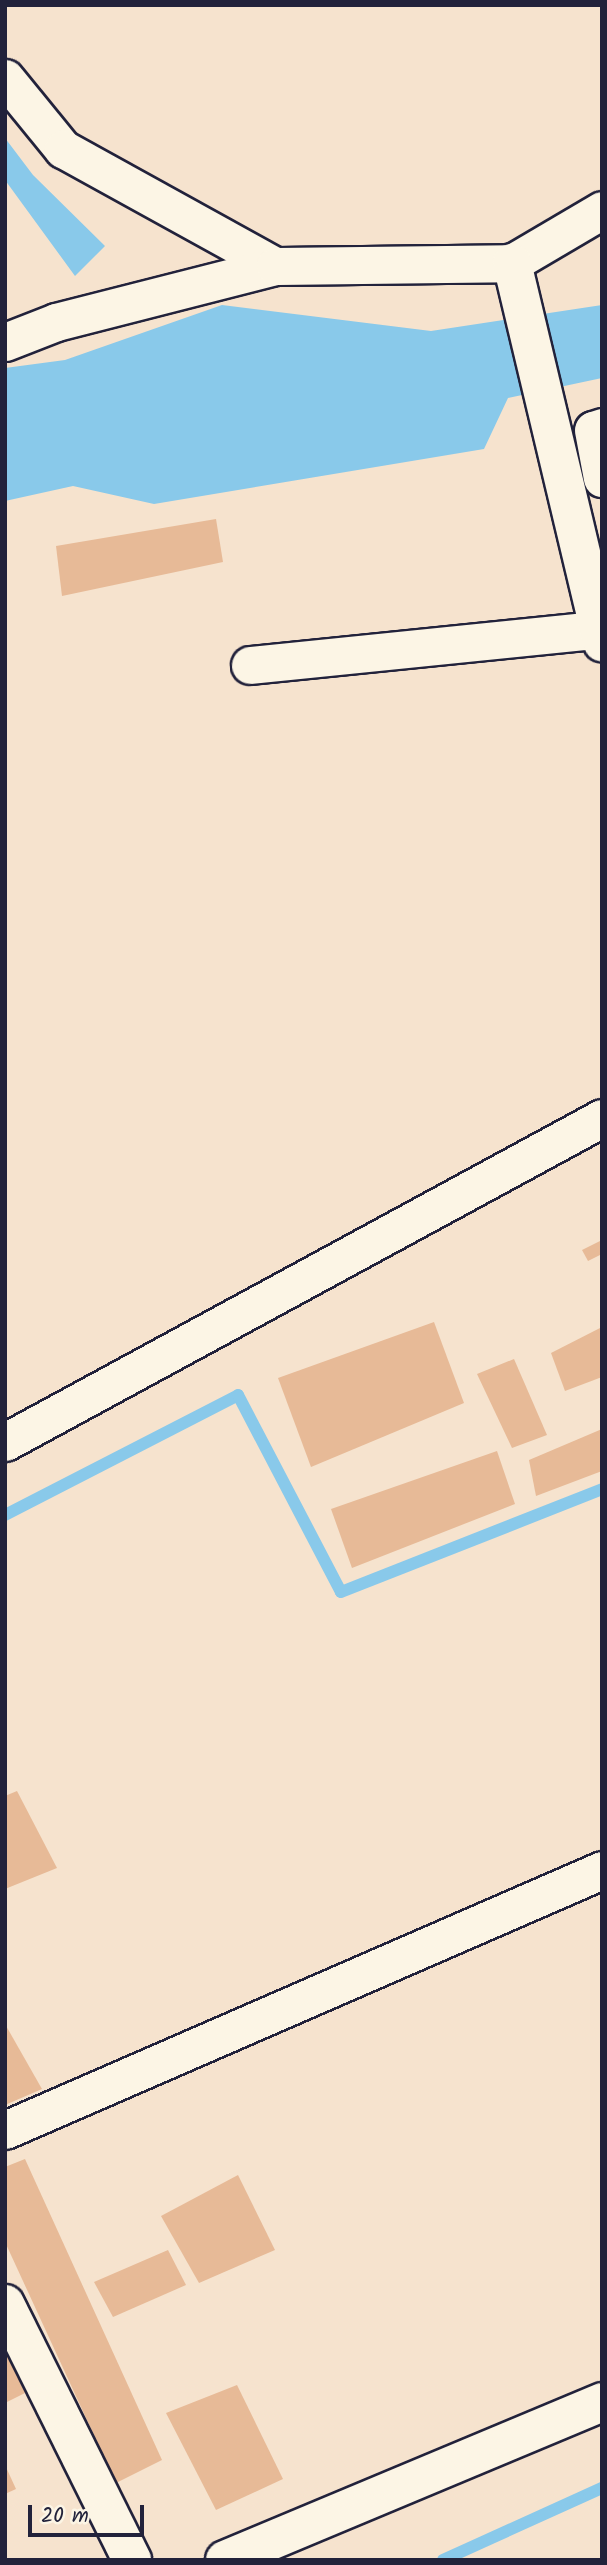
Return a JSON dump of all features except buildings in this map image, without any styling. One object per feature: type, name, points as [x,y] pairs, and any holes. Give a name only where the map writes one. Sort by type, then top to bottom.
[{"type":"street","points":[[5,78],[63,149],[275,266]]},
{"type":"street","points":[[5,342],[56,322],[275,266],[512,263],[602,210]]},
{"type":"street","points":[[250,665],[601,633],[512,263]]},
{"type":"street","points":[[602,427],[593,430],[602,478]]},
{"type":"street","points":[[5,1442],[602,1118]]},
{"type":"street","points":[[5,2130],[602,1870]]},
{"type":"street","points":[[5,2304],[132,2560]]},
{"type":"street","points":[[225,2560],[602,2402]]},
{"type":"water","points":[[5,138],[33,175],[105,246],[75,276],[5,180]]},
{"type":"water","points":[[222,305],[431,331],[602,305],[602,378],[508,398],[484,449],[154,504],[73,486],[5,501],[5,368],[65,360]]},
{"type":"waterway","points":[[5,1515],[238,1395],[341,1592],[602,1489]]},
{"type":"waterway","points":[[443,2560],[602,2488]]}]
